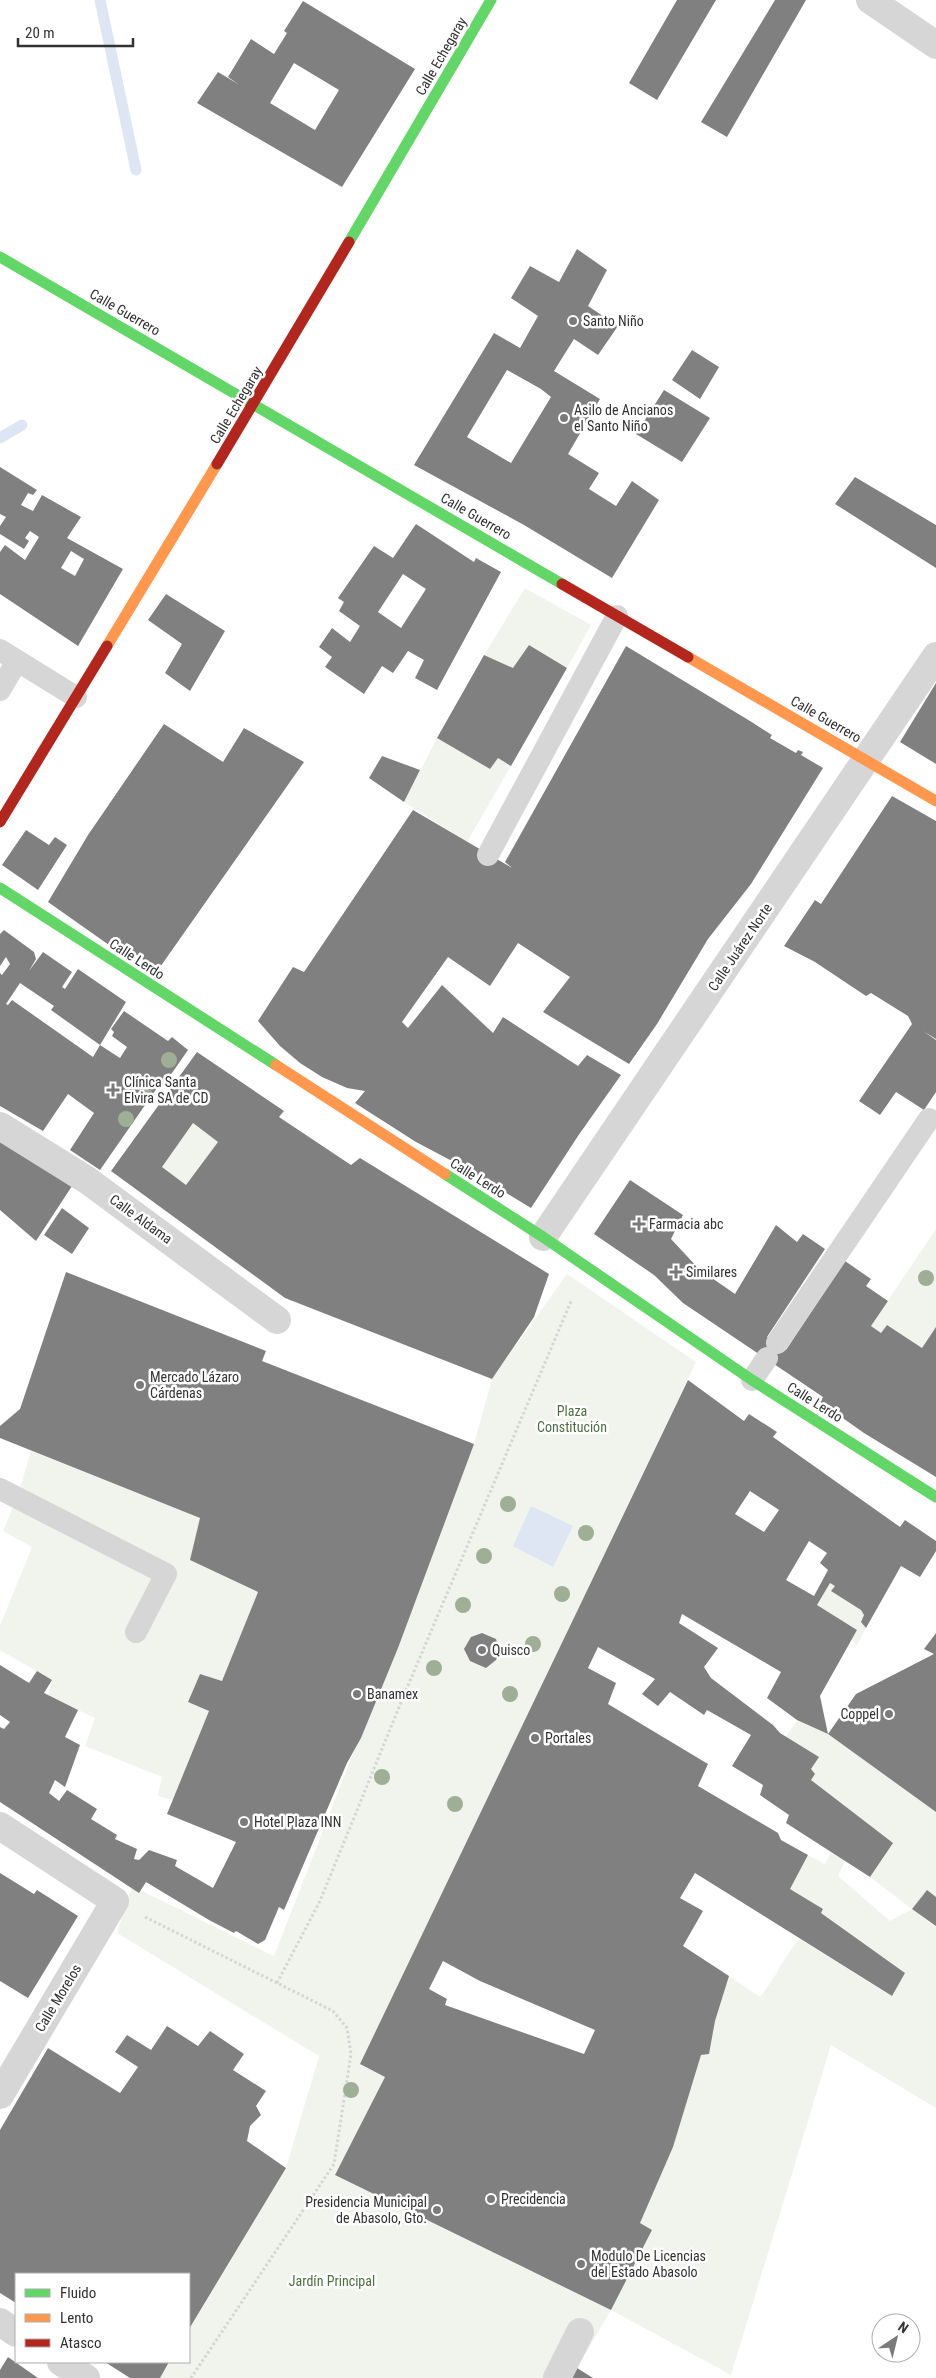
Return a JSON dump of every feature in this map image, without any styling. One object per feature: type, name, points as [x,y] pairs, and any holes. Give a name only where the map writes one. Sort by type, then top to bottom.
[{"type":"street","name":"Calle Echegaray","points":[[0,822],[254,404],[491,0]]},
{"type":"street","points":[[870,0],[936,45]]},
{"type":"street","name":"Calle Guerrero","points":[[0,257],[936,801]]},
{"type":"street","name":"Calle Juárez Norte","points":[[543,1237],[936,656]]},
{"type":"street","name":"Calle Lerdo","points":[[0,888],[312,1080],[752,1380],[936,1497]]},
{"type":"street","name":"Calle Aldama","points":[[0,1126],[87,1180],[277,1320]]},
{"type":"street","points":[[0,1826],[115,1901]]},
{"type":"street","name":"Calle Morelos","points":[[0,2095],[115,1901]]},
{"type":"street","points":[[0,2322],[15,2331]]},
{"type":"street","points":[[557,2378],[580,2332]]},
{"type":"street","points":[[63,2363],[86,2378]]},
{"type":"lane","points":[[488,855],[617,616]]},
{"type":"lane","points":[[0,690],[8,656],[76,698]]},
{"type":"lane","points":[[752,1380],[929,1119]]},
{"type":"lane","points":[[0,1489],[166,1574],[136,1632]]},
{"type":"path","points":[[277,1983],[320,1901],[412,1677],[586,1267]]},
{"type":"path","points":[[115,1901],[333,2011],[347,2028],[351,2054],[334,2164],[191,2378]]},
{"type":"green space","points":[[525,588],[591,625],[567,668],[530,645],[513,668],[484,655]]},
{"type":"green space","points":[[437,738],[490,769],[498,758],[511,766],[467,842],[404,802]]},
{"type":"green space","points":[[193,1123],[218,1142],[186,1185],[162,1167]]},
{"type":"green space","points":[[936,1229],[936,1327],[922,1348],[887,1325],[881,1333],[871,1326]]},
{"type":"green space","name":"Plaza Constitución","points":[[567,1274],[696,1362],[361,2064],[385,2077],[336,2175],[611,2310],[571,2378],[160,2378],[168,2363],[190,2363],[190,2327],[286,2168],[319,2056],[117,1933],[132,1886],[274,1956],[474,1444],[492,1379]]},
{"type":"green space","points":[[31,1451],[200,1518],[190,1560],[258,1592],[222,1681],[200,1674],[188,1702],[209,1711],[173,1800],[158,1796],[162,1777],[85,1746],[95,1718],[48,1696],[52,1680],[0,1650],[0,1626],[32,1547],[3,1531],[19,1492]]},
{"type":"green space","points":[[830,1583],[835,1586],[831,1591],[861,1610],[864,1615],[861,1622],[866,1628],[857,1645],[852,1640],[857,1630],[817,1605]]},
{"type":"green space","points":[[797,1720],[828,1734],[936,1812],[936,1897],[927,1890],[912,1909],[870,1877],[811,1780],[811,1769],[819,1757],[786,1737]]},
{"type":"green space","points":[[831,1852],[845,1861],[838,1876],[890,1921],[912,1909],[936,1925],[936,2108],[831,2045],[731,2375],[611,2310],[652,2230],[640,2223],[673,2147],[701,2055],[709,2054],[715,2021],[729,1976],[760,1997],[800,1939],[891,1996],[905,1973],[821,1913],[823,1909],[790,1889],[808,1855],[825,1864]]},
{"type":"shaded area","points":[[531,1506],[573,1526],[553,1567],[513,1546]]},
{"type":"building","points":[[677,0],[716,0],[657,100],[629,83]]},
{"type":"building","points":[[775,0],[806,0],[727,137],[701,122]]},
{"type":"building","points":[[303,1],[415,69],[342,187],[197,103],[218,72],[238,84],[228,77],[251,39],[274,54],[287,33],[284,31]],"holes":[[[294,63],[339,90],[315,130],[270,103]]]},
{"type":"building","points":[[577,249],[607,270],[588,306],[618,326],[598,355],[574,339],[554,371],[600,399],[568,454],[599,473],[589,489],[616,506],[632,481],[659,500],[612,578],[524,525],[414,465],[494,333],[520,348],[538,316],[511,298],[530,266],[559,282]],"holes":[[[507,370],[541,389],[551,397],[511,463],[467,437]]]},
{"type":"building","points":[[692,350],[719,367],[700,399],[672,380]]},
{"type":"building","points":[[664,390],[710,418],[682,462],[636,434]]},
{"type":"building","points":[[0,467],[37,490],[33,495],[28,493],[21,505],[33,511],[42,495],[81,517],[67,538],[123,569],[78,646],[0,594],[0,552],[5,545],[25,560],[39,537],[30,531],[25,538],[29,541],[24,549],[0,534],[0,526],[6,517],[0,514]],"holes":[[[71,551],[84,559],[75,576],[61,568]]]},
{"type":"building","points":[[855,477],[936,525],[936,568],[835,504]]},
{"type":"building","points":[[416,524],[474,562],[476,558],[501,572],[437,690],[415,678],[424,660],[408,651],[393,673],[382,666],[364,694],[325,667],[332,657],[319,647],[332,628],[350,642],[360,626],[339,611],[344,602],[338,598],[374,546],[393,558]],"holes":[[[403,574],[426,589],[401,628],[378,612]]]},
{"type":"building","points":[[166,594],[225,631],[190,691],[165,673],[182,644],[148,620]]},
{"type":"building","points":[[529,645],[567,668],[511,766],[498,758],[490,769],[437,738],[484,655],[513,668]]},
{"type":"building","points":[[626,646],[772,735],[770,738],[796,753],[798,750],[803,752],[801,755],[823,768],[751,884],[708,939],[657,1024],[629,1064],[543,1012],[570,977],[518,943],[490,986],[448,957],[402,1022],[408,1028],[442,985],[493,1033],[503,1017],[578,1066],[587,1055],[621,1075],[531,1208],[469,1170],[416,1142],[355,1103],[365,1091],[347,1088],[322,1077],[300,1063],[280,1046],[258,1021],[293,967],[304,972],[413,810],[512,868],[505,862]]},
{"type":"building","points":[[936,683],[936,764],[900,742]]},
{"type":"building","points":[[164,724],[223,762],[244,728],[304,762],[158,970],[112,938],[109,945],[48,902],[88,835]]},
{"type":"building","points":[[382,756],[420,770],[404,802],[369,778]]},
{"type":"building","points":[[892,796],[936,821],[936,1039],[923,1031],[936,1040],[936,1092],[924,1110],[896,1092],[880,1115],[859,1101],[912,1024],[908,1016],[871,993],[866,996],[815,962],[784,946],[815,900],[821,904]]},
{"type":"building","points":[[26,830],[49,845],[55,837],[67,845],[38,890],[2,865]]},
{"type":"building","points":[[4,930],[34,952],[36,959],[29,971],[43,952],[72,972],[62,987],[65,989],[78,969],[126,1002],[100,1045],[120,1058],[127,1047],[112,1036],[114,1032],[111,1029],[124,1011],[168,1041],[172,1037],[188,1050],[172,1073],[159,1085],[100,1170],[70,1150],[94,1113],[68,1094],[43,1131],[0,1106],[0,973],[2,975],[10,964],[6,957],[0,966],[0,934]],"holes":[[[20,983],[54,1006],[51,1010],[100,1045],[93,1057],[12,1000],[8,1005],[6,1004]]]},
{"type":"building","points":[[197,1052],[284,1111],[279,1117],[351,1165],[360,1158],[549,1274],[534,1317],[492,1379],[285,1298],[111,1171]],"holes":[[[193,1123],[218,1142],[186,1185],[162,1167]]]},
{"type":"building","points":[[0,1134],[72,1186],[36,1241],[0,1210]]},
{"type":"building","points":[[630,1180],[683,1215],[671,1239],[699,1269],[735,1294],[776,1225],[797,1242],[803,1234],[825,1249],[767,1337],[786,1350],[845,1261],[871,1279],[866,1286],[888,1301],[871,1326],[881,1333],[887,1325],[922,1348],[936,1327],[936,1477],[864,1433],[820,1402],[823,1397],[683,1303],[654,1275],[594,1234]]},
{"type":"building","points":[[62,1208],[89,1228],[72,1254],[44,1235]]},
{"type":"building","points":[[66,1272],[266,1351],[262,1361],[474,1444],[398,1648],[361,1738],[347,1763],[284,1910],[279,1907],[265,1940],[258,1944],[236,1931],[234,1933],[209,1920],[146,1882],[139,1893],[0,1802],[0,1727],[4,1729],[10,1722],[0,1715],[0,1665],[29,1683],[37,1671],[52,1680],[44,1693],[78,1710],[65,1737],[80,1745],[65,1787],[55,1780],[49,1793],[59,1801],[67,1790],[97,1809],[91,1819],[117,1835],[115,1839],[137,1849],[134,1859],[139,1860],[149,1850],[177,1860],[175,1866],[213,1888],[236,1842],[167,1814],[209,1711],[188,1702],[200,1674],[222,1681],[258,1592],[190,1560],[200,1518],[0,1438],[0,1426],[20,1409]]},
{"type":"building","points":[[688,1380],[744,1421],[749,1414],[777,1432],[773,1437],[900,1527],[905,1520],[936,1541],[936,1551],[920,1577],[901,1566],[866,1628],[861,1622],[864,1615],[861,1610],[831,1591],[835,1586],[830,1583],[817,1605],[857,1630],[820,1696],[828,1734],[797,1720],[767,1698],[781,1672],[682,1614],[679,1623],[718,1648],[704,1667],[711,1678],[773,1725],[780,1733],[819,1757],[811,1769],[815,1774],[811,1780],[893,1843],[870,1877],[786,1823],[789,1815],[760,1795],[763,1785],[732,1766],[751,1735],[707,1710],[704,1715],[670,1692],[658,1706],[642,1694],[655,1679],[598,1647],[588,1668],[616,1683],[608,1704],[708,1764],[698,1786],[778,1833],[781,1840],[808,1855],[790,1889],[823,1909],[821,1913],[905,1973],[892,1996],[695,1873],[680,1898],[703,1911],[683,1946],[729,1976],[715,2021],[709,2054],[701,2055],[673,2147],[640,2223],[652,2230],[611,2310],[335,2175],[385,2077],[360,2064]],"holes":[[[750,1491],[779,1510],[764,1532],[735,1514]],[[809,1541],[827,1553],[820,1563],[828,1570],[814,1596],[786,1580]],[[443,1961],[480,1981],[595,2030],[584,2054],[445,2005],[447,1999],[429,1989]]]},
{"type":"building","name":"Quisco","points":[[482,1633],[496,1639],[500,1651],[496,1660],[486,1668],[470,1661],[464,1649],[471,1637]]},
{"type":"building","name":"Coppel","points":[[936,1633],[936,1812],[828,1734],[856,1694],[934,1654],[924,1649]]},
{"type":"building","points":[[0,1873],[34,1894],[37,1890],[78,1916],[28,1998],[0,1981]]},
{"type":"building","points":[[927,1890],[936,1897],[936,1926],[912,1909]]},
{"type":"building","points":[[167,2026],[198,2046],[210,2031],[244,2054],[233,2070],[266,2091],[256,2106],[261,2115],[250,2126],[247,2141],[286,2168],[190,2327],[190,2273],[15,2273],[15,2302],[0,2293],[0,2130],[48,2048],[120,2093],[138,2067],[115,2052],[127,2035],[151,2050]]},
{"type":"building","points":[[8,2357],[38,2378],[0,2378],[0,2370]]},
{"type":"building","points":[[107,2363],[168,2363],[160,2378],[130,2378]]},
{"type":"building","points":[[577,2368],[593,2378],[571,2378]]},
{"type":"waterway","points":[[100,0],[136,170]]},
{"type":"waterway","points":[[0,438],[22,425]]},
{"type":"traffic: fast","points":[[349,242],[491,0]]},
{"type":"traffic: fast","points":[[0,257],[562,584]]},
{"type":"traffic: fast","points":[[0,888],[276,1065]]},
{"type":"traffic: fast","points":[[445,1174],[543,1237],[752,1380],[936,1497]]},
{"type":"traffic: slow","points":[[107,646],[217,464]]},
{"type":"traffic: slow","points":[[688,657],[936,801]]},
{"type":"traffic: slow","points":[[276,1065],[445,1174]]},
{"type":"traffic: jam","points":[[217,464],[349,242]]},
{"type":"traffic: jam","points":[[562,584],[688,657]]},
{"type":"traffic: jam","points":[[0,822],[107,646]]},
{"type":"place","name":"Santo Niño","points":[[573,321]]},
{"type":"place","name":"Asilo de Ancianos el Santo Niño","points":[[564,418]]},
{"type":"place","name":"Clínica Santa Elvira SA de CD","points":[[113,1090]]},
{"type":"place","name":"Farmacia abc","points":[[639,1224]]},
{"type":"place","name":"Similares","points":[[676,1272]]},
{"type":"place","name":"Mercado Lázaro Cárdenas","points":[[140,1385]]},
{"type":"place","name":"Quisco","points":[[482,1650]]},
{"type":"place","name":"Banamex","points":[[357,1694]]},
{"type":"place","name":"Coppel","points":[[889,1714]]},
{"type":"place","name":"Portales","points":[[535,1738]]},
{"type":"place","name":"Hotel Plaza INN","points":[[244,1822]]},
{"type":"place","name":"Precidencia","points":[[491,2199]]},
{"type":"place","name":"Presidencia Municipal de Abasolo, Gto.","points":[[437,2210]]},
{"type":"place","name":"Modulo De Licencias del Estado Abasolo","points":[[581,2264]]},
{"type":"park label","name":"Jardín Principal","points":[[332,2281]]}]
